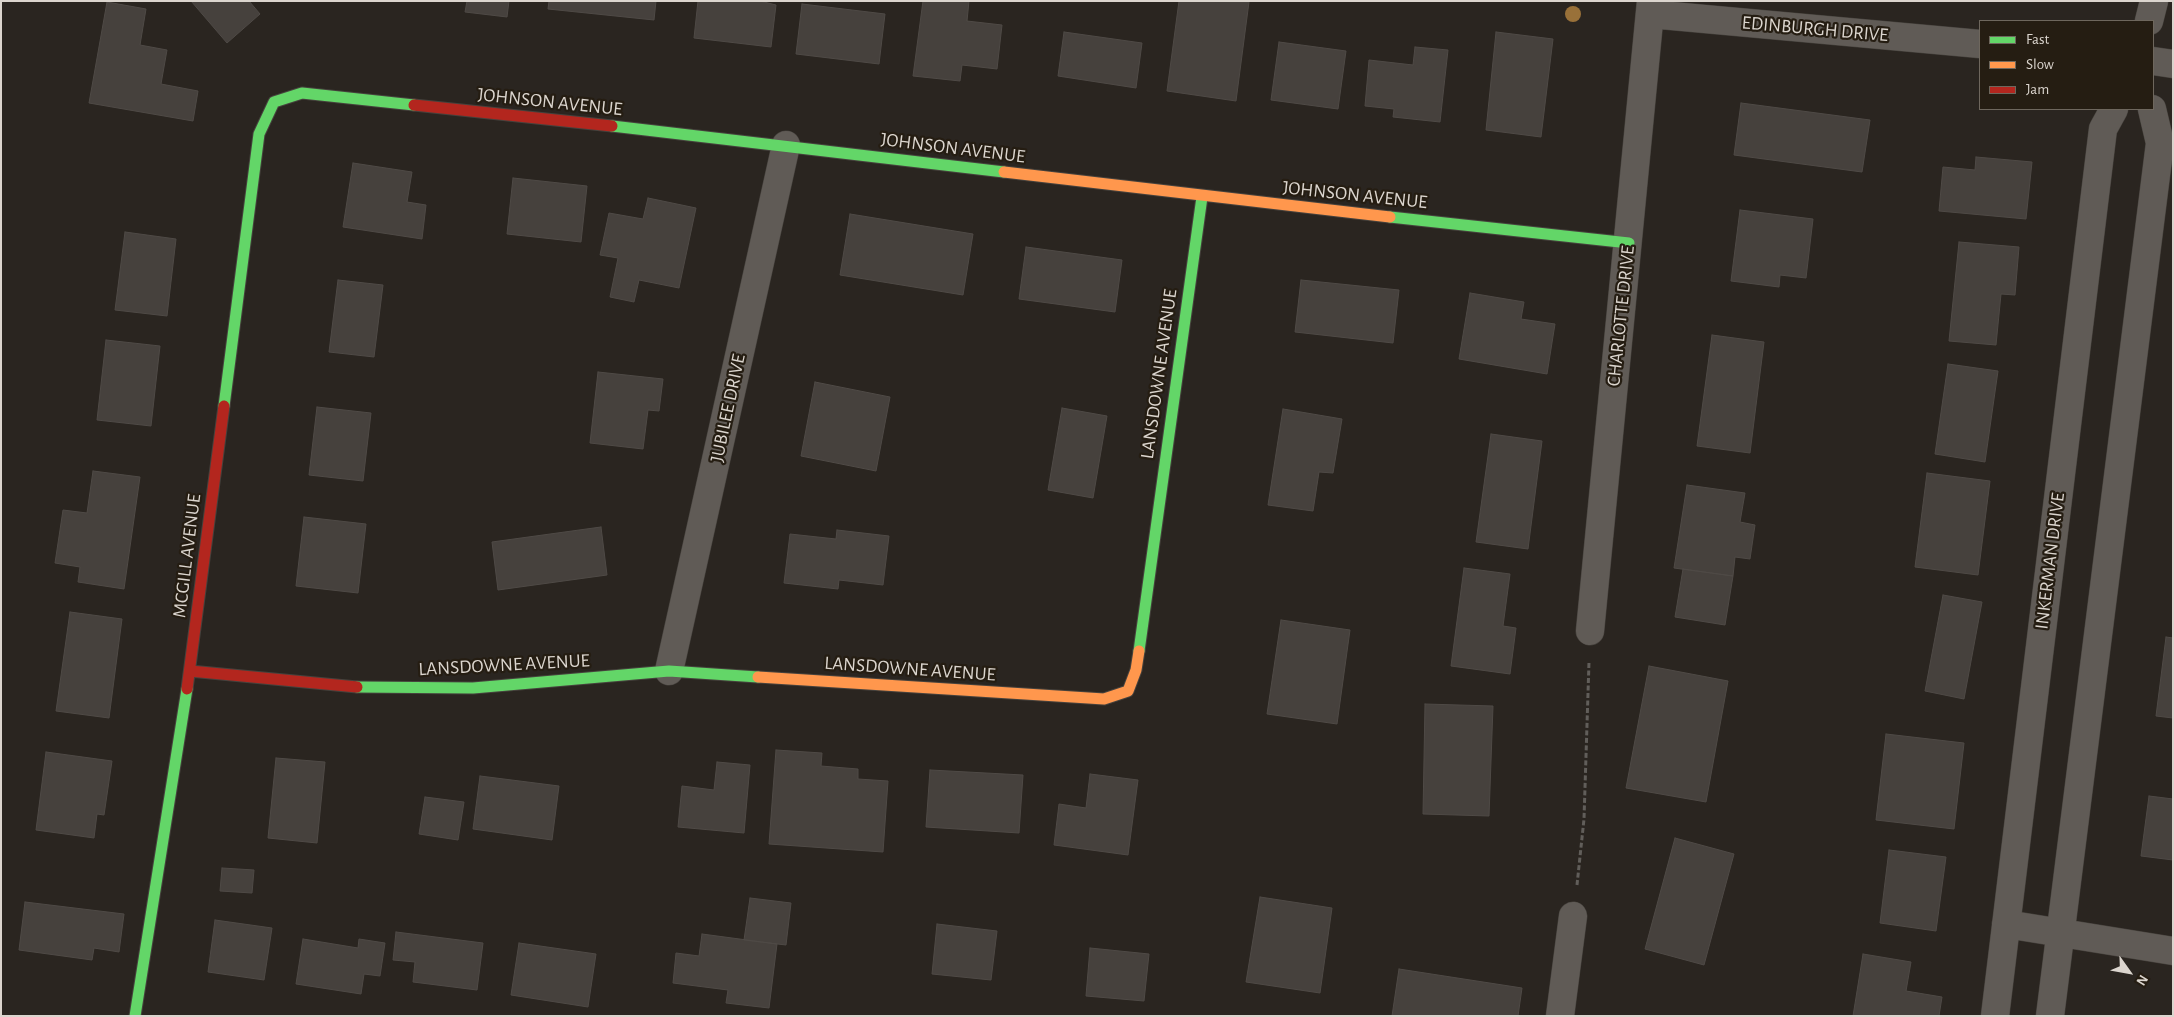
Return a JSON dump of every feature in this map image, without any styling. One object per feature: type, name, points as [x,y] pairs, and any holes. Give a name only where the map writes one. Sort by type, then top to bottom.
[{"type":"street","points":[[2149,20],[2154,1]]},
{"type":"street","name":"EDINBURGH DRIVE","points":[[1650,8],[1979,44]]},
{"type":"street","name":"CHARLOTTE DRIVE","points":[[1590,631],[1629,243],[1650,8]]},
{"type":"street","points":[[2154,61],[2173,64]]},
{"type":"street","name":"JOHNSON AVENUE","points":[[274,102],[302,93],[786,145],[1202,196],[1629,243]]},
{"type":"street","name":"MCGILL AVENUE","points":[[135,1016],[190,670],[259,134],[274,102]]},
{"type":"street","name":"INKERMAN DRIVE","points":[[1995,1016],[2103,129],[2113,110]]},
{"type":"street","points":[[2050,1016],[2160,143],[2152,110]]},
{"type":"street","name":"JUBILEE DRIVE","points":[[669,671],[786,145]]},
{"type":"street","name":"LANSDOWNE AVENUE","points":[[190,670],[356,687],[474,688],[669,671],[1104,699],[1128,691],[1137,660],[1202,196]]},
{"type":"street","points":[[1560,1016],[1573,916]]},
{"type":"street","points":[[2006,924],[2173,951]]},
{"type":"path","points":[[1573,916],[1584,819],[1590,631]]},
{"type":"building","points":[[191,1],[249,1],[260,14],[227,43]]},
{"type":"building","points":[[467,1],[509,1],[507,17],[465,12]]},
{"type":"building","points":[[549,1],[656,1],[654,20],[548,9]]},
{"type":"building","points":[[698,1],[760,1],[776,5],[771,47],[694,38]]},
{"type":"building","points":[[923,1],[969,1],[967,21],[1002,25],[997,69],[962,65],[960,81],[913,76]]},
{"type":"building","points":[[1179,1],[1249,2],[1236,101],[1167,91]]},
{"type":"building","points":[[107,2],[146,9],[140,45],[167,50],[161,84],[198,91],[193,121],[89,103]]},
{"type":"building","points":[[802,4],[885,14],[879,64],[796,54]]},
{"type":"building","points":[[1064,32],[1142,43],[1136,88],[1058,76]]},
{"type":"building","points":[[1496,32],[1553,39],[1541,137],[1486,130]]},
{"type":"building","points":[[1279,42],[1346,51],[1338,109],[1271,100]]},
{"type":"building","points":[[1415,47],[1448,50],[1440,122],[1393,117],[1394,109],[1365,106],[1369,60],[1413,65]]},
{"type":"building","points":[[1741,103],[1870,120],[1862,172],[1734,155]]},
{"type":"building","points":[[1976,157],[2032,162],[2026,219],[1939,211],[1943,167],[1975,170]]},
{"type":"building","points":[[353,163],[412,172],[407,202],[426,205],[422,239],[343,227]]},
{"type":"building","points":[[513,178],[587,186],[581,242],[507,234]]},
{"type":"building","points":[[648,198],[696,208],[679,288],[639,280],[634,302],[610,297],[618,258],[600,255],[609,213],[643,219]]},
{"type":"building","points":[[1740,210],[1813,219],[1806,278],[1780,275],[1779,287],[1731,281]]},
{"type":"building","points":[[850,214],[973,234],[963,295],[840,275]]},
{"type":"building","points":[[125,232],[176,239],[167,316],[115,310]]},
{"type":"building","points":[[1959,242],[2019,247],[2015,295],[2001,294],[1996,345],[1949,341]]},
{"type":"building","points":[[1026,247],[1122,260],[1115,312],[1019,299]]},
{"type":"building","points":[[338,280],[383,285],[374,357],[329,352]]},
{"type":"building","points":[[1301,280],[1399,290],[1393,343],[1295,332]]},
{"type":"building","points":[[1470,293],[1524,302],[1521,319],[1555,324],[1547,374],[1459,359]]},
{"type":"building","points":[[1712,335],[1764,342],[1750,453],[1697,446]]},
{"type":"building","points":[[106,340],[160,346],[151,426],[97,420]]},
{"type":"building","points":[[1948,364],[1998,371],[1985,462],[1935,454]]},
{"type":"building","points":[[598,372],[663,379],[659,411],[648,410],[643,449],[590,443]]},
{"type":"building","points":[[815,382],[890,397],[876,471],[801,456]]},
{"type":"building","points":[[317,407],[371,413],[363,481],[309,475]]},
{"type":"building","points":[[1062,408],[1107,416],[1093,498],[1048,490]]},
{"type":"building","points":[[1283,409],[1342,419],[1333,473],[1319,472],[1313,511],[1268,505]]},
{"type":"building","points":[[1491,434],[1542,441],[1528,549],[1476,542]]},
{"type":"building","points":[[93,471],[140,477],[124,589],[78,582],[80,567],[55,563],[63,510],[87,513]]},
{"type":"building","points":[[1927,473],[1990,481],[1978,575],[1915,567]]},
{"type":"building","points":[[1687,485],[1745,493],[1740,522],[1755,525],[1750,559],[1735,557],[1733,576],[1674,568]]},
{"type":"building","points":[[304,517],[366,524],[358,593],[296,586]]},
{"type":"building","points":[[601,527],[607,575],[498,590],[492,542]]},
{"type":"building","points":[[837,530],[889,536],[883,585],[839,580],[838,589],[784,583],[790,534],[836,539]]},
{"type":"building","points":[[1464,568],[1510,574],[1503,626],[1516,628],[1510,674],[1451,666]]},
{"type":"building","points":[[1683,569],[1733,576],[1725,625],[1675,617]]},
{"type":"building","points":[[1943,595],[1982,602],[1964,699],[1925,691]]},
{"type":"building","points":[[70,612],[122,619],[109,718],[56,711]]},
{"type":"building","points":[[1281,620],[1350,630],[1337,724],[1267,714]]},
{"type":"building","points":[[2166,637],[2173,638],[2173,718],[2156,716]]},
{"type":"building","points":[[1649,666],[1728,681],[1706,802],[1626,788]]},
{"type":"building","points":[[1425,704],[1493,706],[1489,816],[1423,814]]},
{"type":"building","points":[[1886,734],[1964,743],[1954,829],[1876,820]]},
{"type":"building","points":[[776,750],[822,753],[821,766],[858,769],[858,779],[888,781],[883,852],[769,844]]},
{"type":"building","points":[[46,752],[112,761],[104,815],[97,814],[94,838],[36,830]]},
{"type":"building","points":[[276,758],[325,762],[317,843],[268,838]]},
{"type":"building","points":[[717,762],[750,765],[744,833],[678,827],[682,786],[714,790]]},
{"type":"building","points":[[930,770],[1023,775],[1019,833],[926,827]]},
{"type":"building","points":[[1090,774],[1138,780],[1128,855],[1054,845],[1059,804],[1086,808]]},
{"type":"building","points":[[480,776],[559,786],[552,840],[473,829]]},
{"type":"building","points":[[2149,796],[2173,799],[2173,860],[2141,856]]},
{"type":"building","points":[[425,797],[464,802],[458,840],[419,834]]},
{"type":"building","points":[[1675,838],[1734,854],[1704,965],[1645,949]]},
{"type":"building","points":[[1889,850],[1946,857],[1936,931],[1880,923]]},
{"type":"building","points":[[222,868],[254,870],[252,893],[220,891]]},
{"type":"building","points":[[1260,897],[1332,908],[1320,993],[1246,982]]},
{"type":"building","points":[[750,898],[791,903],[786,945],[744,940]]},
{"type":"building","points":[[25,902],[124,914],[119,952],[94,948],[92,960],[19,950]]},
{"type":"building","points":[[215,920],[272,928],[264,980],[208,972]]},
{"type":"building","points":[[937,924],[997,931],[991,980],[932,974]]},
{"type":"building","points":[[396,932],[483,943],[477,990],[413,982],[415,962],[393,960]]},
{"type":"building","points":[[702,934],[777,944],[769,1008],[726,1003],[728,990],[673,983],[676,953],[699,956]]},
{"type":"building","points":[[303,939],[358,948],[359,939],[385,943],[380,976],[364,974],[361,994],[296,984]]},
{"type":"building","points":[[519,943],[596,954],[588,1007],[511,995]]},
{"type":"building","points":[[1090,948],[1149,954],[1144,1001],[1086,996]]},
{"type":"building","points":[[1863,954],[1911,962],[1906,991],[1942,997],[1939,1016],[1853,1016]]},
{"type":"building","points":[[1399,969],[1522,988],[1518,1016],[1392,1016]]},
{"type":"traffic: fast","points":[[224,406],[259,134],[274,102],[302,93],[414,105]]},
{"type":"traffic: fast","points":[[612,126],[1004,172]]},
{"type":"traffic: fast","points":[[1139,651],[1202,197]]},
{"type":"traffic: fast","points":[[1390,217],[1629,243]]},
{"type":"traffic: fast","points":[[357,687],[473,688],[669,671],[758,677]]},
{"type":"traffic: fast","points":[[135,1016],[187,689]]},
{"type":"traffic: slow","points":[[1004,172],[1390,217]]},
{"type":"traffic: slow","points":[[758,677],[1104,699],[1128,691],[1136,670],[1139,651]]},
{"type":"traffic: jam","points":[[414,105],[612,126]]},
{"type":"traffic: jam","points":[[187,689],[224,406]]},
{"type":"traffic: jam","points":[[190,671],[357,687]]}]
